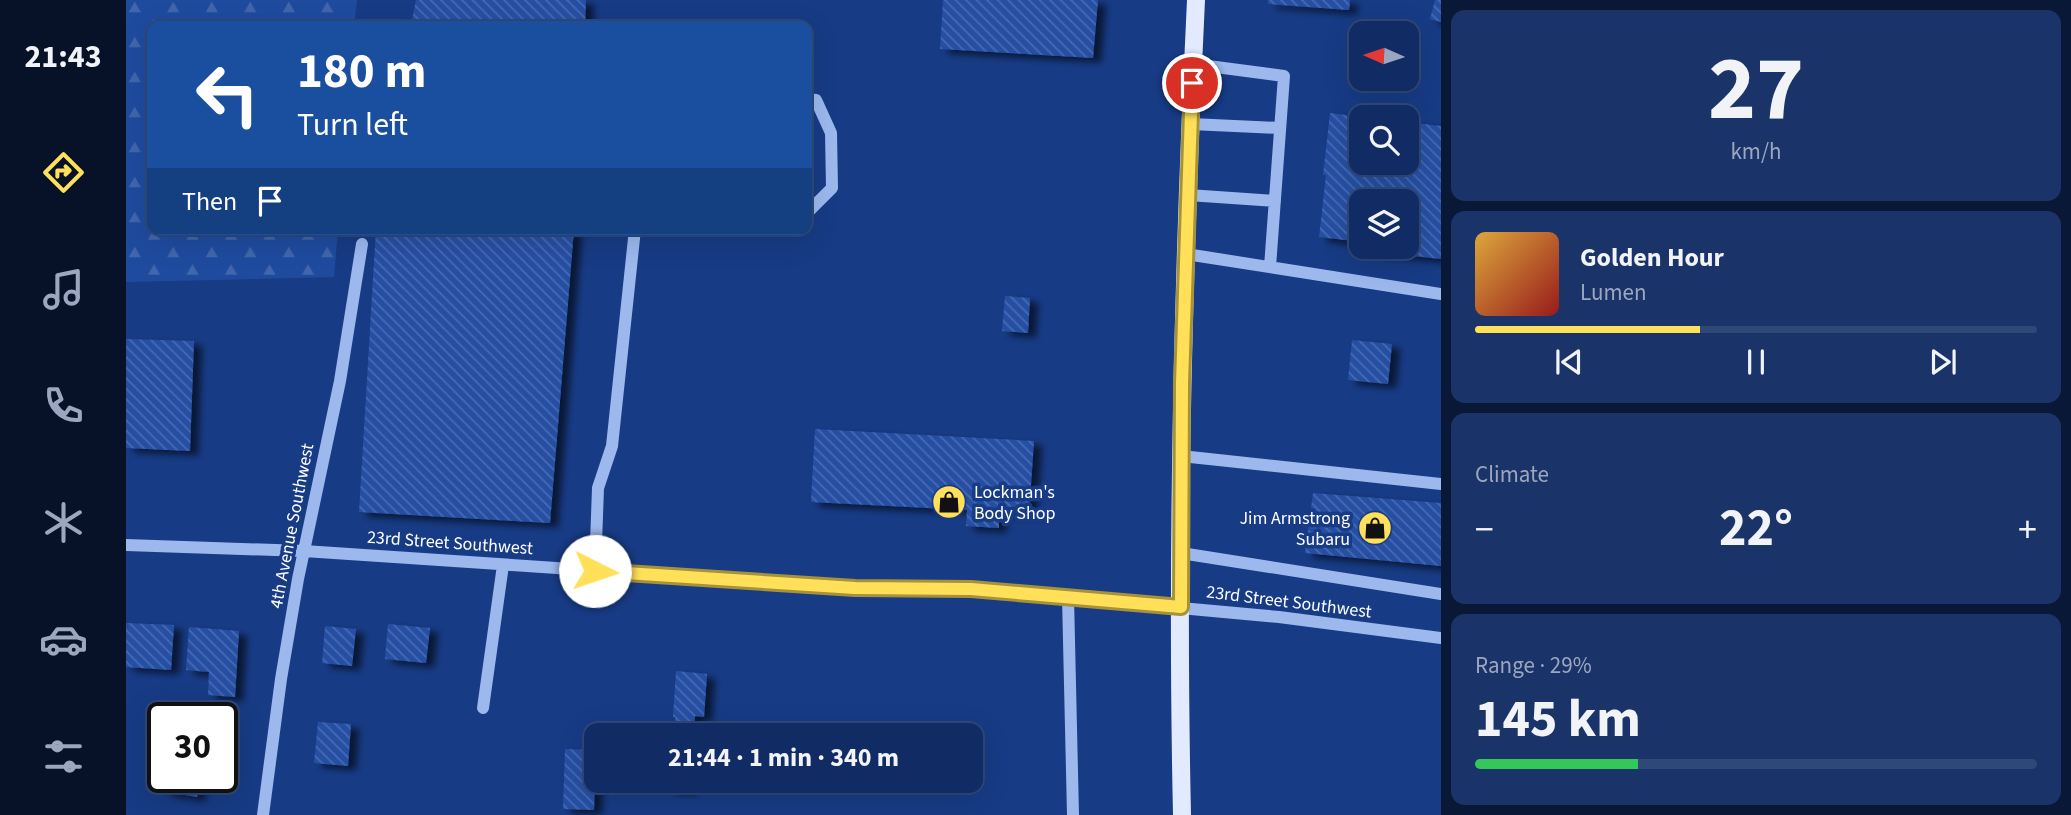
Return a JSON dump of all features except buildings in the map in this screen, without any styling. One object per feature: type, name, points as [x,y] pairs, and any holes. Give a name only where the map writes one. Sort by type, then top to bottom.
[{"type":"main road","points":[[1182,815],[1181,456],[1196,0]]},
{"type":"street","points":[[1193,64],[1284,76],[1270,267]]},
{"type":"street","points":[[812,100],[816,100],[831,133],[832,188],[812,208]]},
{"type":"street","points":[[1191,124],[1280,128]]},
{"type":"street","points":[[1188,195],[1275,201]]},
{"type":"street","points":[[595,571],[598,488],[612,446],[634,235]]},
{"type":"street","name":"4th Avenue Southwest","points":[[263,815],[281,679],[304,551],[340,381],[362,244]]},
{"type":"street","points":[[1186,254],[1441,294]]},
{"type":"street","points":[[1181,456],[1441,484]]},
{"type":"street","name":"23rd Street Southwest","points":[[126,545],[304,551],[855,588],[971,589],[1279,617],[1441,638]]},
{"type":"street","points":[[1181,553],[1441,594]]},
{"type":"street","points":[[483,708],[503,565]]},
{"type":"street","points":[[1068,597],[1073,815]]},
{"type":"green space","points":[[126,0],[357,0],[355,21],[147,21],[147,235],[338,235],[334,277],[126,282]]},
{"type":"place","name":"Lockman's Body Shop","points":[[949,502]]},
{"type":"place","name":"Jim Armstrong Subaru","points":[[1375,528]]},
{"type":"route","points":[[595,571],[855,588],[971,589],[1181,607],[1182,383],[1192,83]]}]
